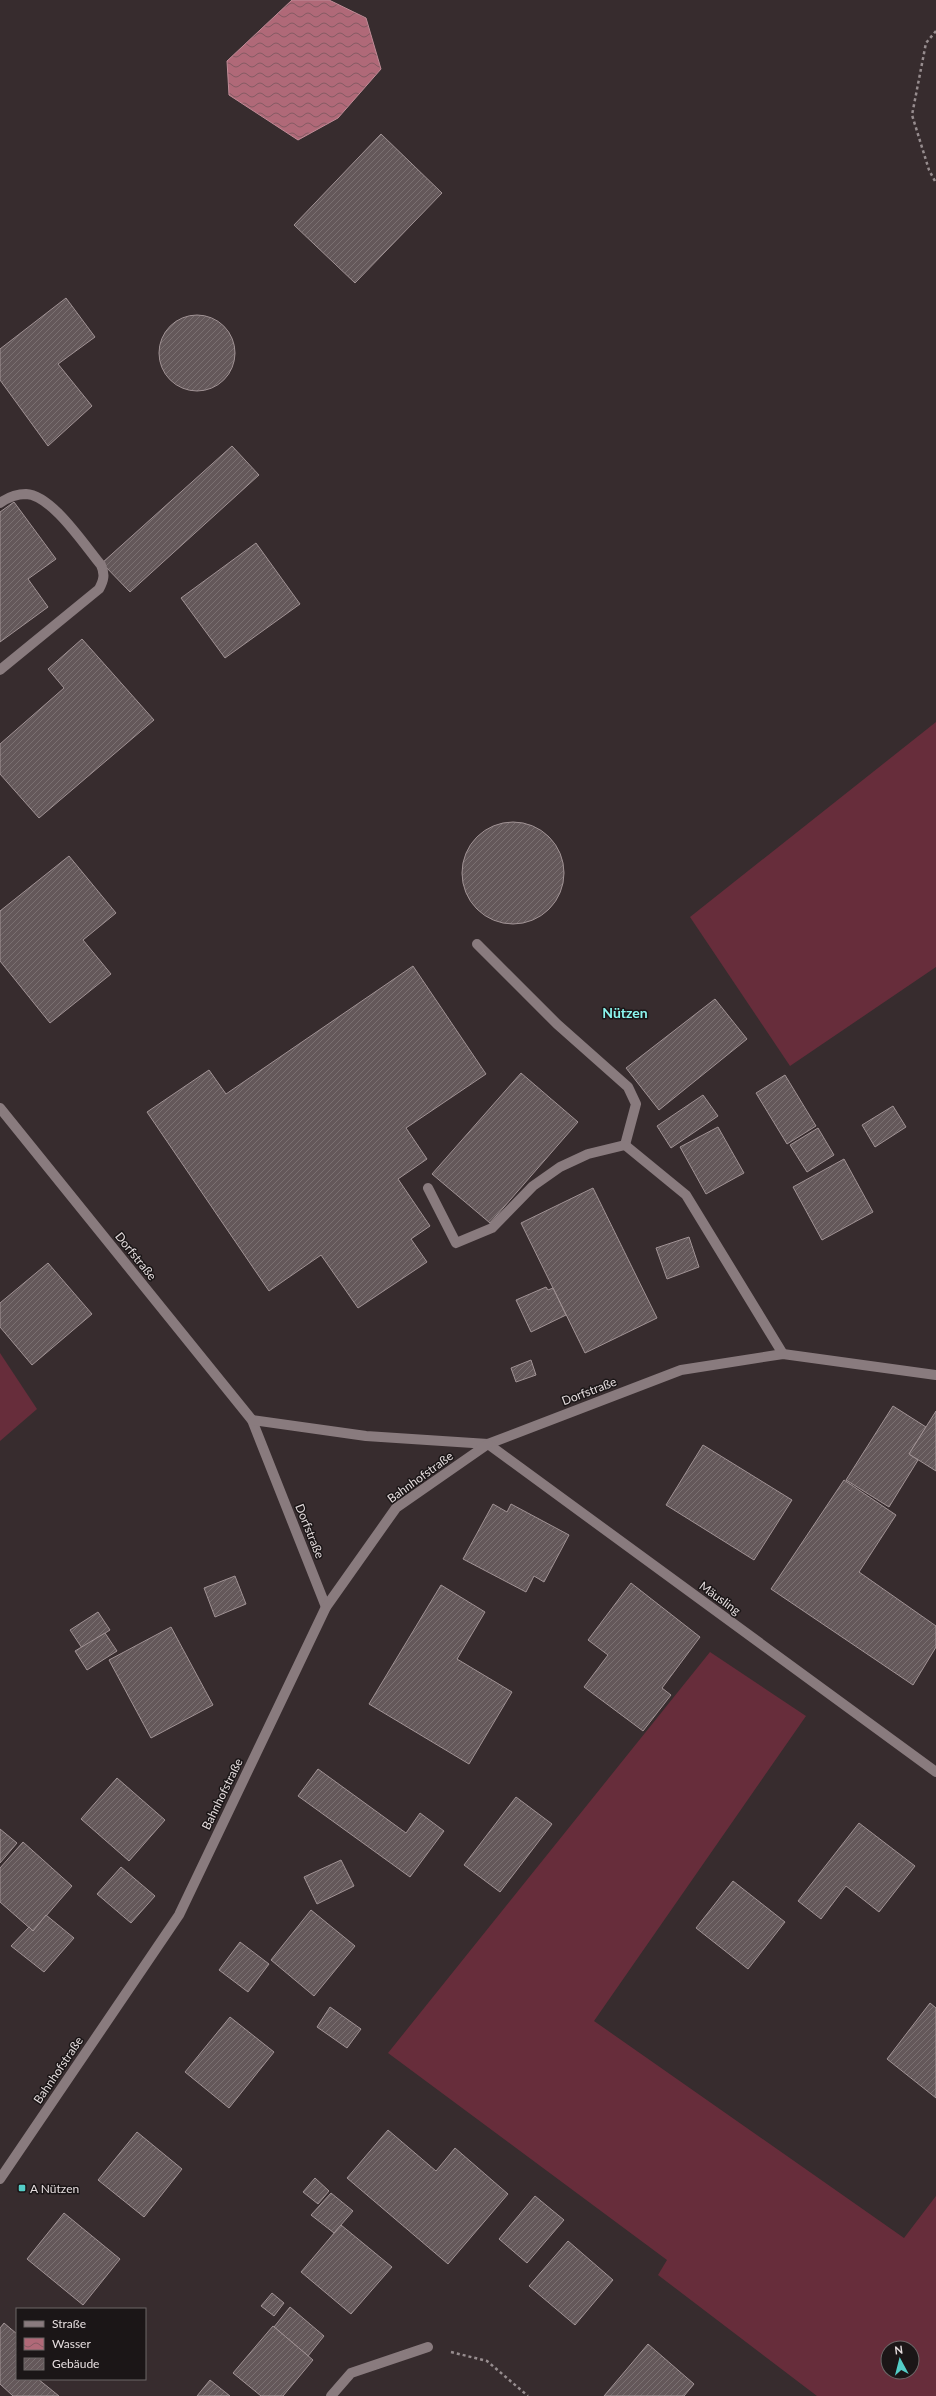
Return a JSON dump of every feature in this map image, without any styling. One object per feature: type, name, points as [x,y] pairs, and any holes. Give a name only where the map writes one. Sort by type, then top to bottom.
[{"type":"street","points":[[0,503],[6,499],[26,494],[50,504],[101,565],[104,572],[103,581],[99,589],[0,670]]},
{"type":"street","points":[[477,944],[557,1024],[628,1087],[636,1104],[625,1145]]},
{"type":"street","name":"Dorfstraße","points":[[0,1108],[252,1420],[326,1607]]},
{"type":"street","points":[[428,1188],[456,1242],[492,1228],[533,1186],[560,1167],[588,1154],[625,1145]]},
{"type":"street","points":[[625,1145],[686,1195],[783,1354]]},
{"type":"street","name":"Dorfstraße","points":[[252,1420],[366,1436],[488,1444],[681,1370],[783,1354],[936,1375]]},
{"type":"street","name":"Bahnhofstraße","points":[[0,2179],[178,1915],[326,1607],[396,1508],[488,1444]]},
{"type":"street","name":"Mäusling","points":[[488,1444],[936,1772]]},
{"type":"street","points":[[331,2396],[351,2373],[428,2347]]},
{"type":"path","points":[[936,31],[926,43],[912,115],[928,170],[936,183]]},
{"type":"path","points":[[428,2347],[487,2361],[528,2396]]},
{"type":"shaded area","points":[[936,722],[936,967],[790,1066],[690,917]]},
{"type":"shaded area","points":[[0,1353],[37,1409],[0,1441]]},
{"type":"shaded area","points":[[710,1652],[806,1716],[594,2021],[904,2238],[936,2196],[936,2396],[817,2396],[658,2275],[667,2260],[388,2053]]},
{"type":"water","points":[[292,0],[329,0],[366,18],[381,69],[338,118],[298,140],[229,95],[227,61]]},
{"type":"building","points":[[381,134],[442,193],[355,283],[294,225]]},
{"type":"building","points":[[66,298],[95,337],[58,364],[92,406],[48,446],[0,380],[0,349]]},
{"type":"building","points":[[197,315],[212,318],[224,326],[232,338],[235,353],[232,368],[224,380],[212,388],[197,391],[182,388],[170,380],[162,368],[159,353],[162,338],[170,326],[182,318]]},
{"type":"building","points":[[232,446],[259,475],[130,592],[102,563]]},
{"type":"building","points":[[14,502],[56,559],[28,579],[48,607],[0,642],[0,512]]},
{"type":"building","points":[[256,543],[300,604],[225,658],[181,598]]},
{"type":"building","points":[[82,639],[154,720],[39,818],[0,774],[0,744],[64,688],[48,669]]},
{"type":"building","points":[[513,822],[533,826],[541,830],[549,837],[556,845],[560,853],[564,873],[560,893],[556,901],[549,909],[541,916],[533,920],[513,924],[493,920],[485,916],[477,909],[470,901],[466,893],[462,873],[466,853],[470,845],[477,837],[485,830],[493,826]]},
{"type":"building","points":[[69,856],[116,913],[83,940],[111,974],[50,1023],[0,961],[0,911]]},
{"type":"building","points":[[413,966],[486,1074],[406,1128],[427,1159],[398,1179],[430,1226],[411,1239],[427,1262],[358,1308],[321,1255],[269,1291],[147,1112],[209,1070],[226,1094]]},
{"type":"building","points":[[715,999],[747,1039],[659,1110],[626,1068]]},
{"type":"building","points":[[521,1073],[578,1122],[490,1223],[432,1174]]},
{"type":"building","points":[[785,1075],[816,1126],[787,1144],[756,1093]]},
{"type":"building","points":[[703,1095],[718,1116],[671,1148],[657,1126]]},
{"type":"building","points":[[893,1106],[906,1127],[875,1147],[862,1125]]},
{"type":"building","points":[[718,1127],[744,1173],[706,1194],[680,1147]]},
{"type":"building","points":[[818,1128],[834,1155],[807,1172],[790,1145]]},
{"type":"building","points":[[844,1159],[873,1212],[822,1240],[793,1187]]},
{"type":"building","points":[[593,1188],[657,1318],[585,1353],[521,1223]]},
{"type":"building","points":[[689,1237],[699,1267],[667,1279],[656,1248]]},
{"type":"building","points":[[48,1263],[92,1314],[32,1365],[0,1327],[0,1303]]},
{"type":"building","points":[[546,1287],[548,1290],[553,1288],[566,1315],[531,1332],[516,1300]]},
{"type":"building","points":[[531,1360],[536,1375],[516,1382],[511,1368]]},
{"type":"building","points":[[893,1406],[926,1427],[909,1454],[918,1460],[889,1507],[846,1480]]},
{"type":"building","points":[[936,1411],[936,1471],[909,1454]]},
{"type":"building","points":[[703,1445],[792,1500],[754,1560],[666,1505]]},
{"type":"building","points":[[844,1480],[896,1515],[859,1572],[936,1626],[936,1647],[913,1685],[771,1589]]},
{"type":"building","points":[[493,1504],[507,1512],[511,1504],[569,1535],[544,1582],[534,1576],[526,1592],[463,1559]]},
{"type":"building","points":[[235,1576],[246,1604],[215,1617],[204,1588]]},
{"type":"building","points":[[631,1583],[700,1637],[662,1688],[671,1695],[643,1731],[584,1687],[608,1655],[588,1640]]},
{"type":"building","points":[[441,1585],[485,1612],[457,1659],[512,1692],[469,1764],[369,1704]]},
{"type":"building","points":[[98,1612],[110,1630],[82,1648],[70,1630]]},
{"type":"building","points":[[171,1627],[213,1705],[151,1738],[109,1660]]},
{"type":"building","points":[[105,1633],[117,1651],[87,1670],[75,1651]]},
{"type":"building","points":[[318,1769],[406,1833],[420,1813],[444,1831],[410,1877],[298,1796]]},
{"type":"building","points":[[117,1778],[165,1820],[129,1861],[81,1819]]},
{"type":"building","points":[[516,1797],[552,1824],[500,1892],[464,1865]]},
{"type":"building","points":[[859,1823],[915,1866],[879,1912],[846,1886],[821,1919],[798,1901]]},
{"type":"building","points":[[0,1829],[17,1843],[0,1863]]},
{"type":"building","points":[[23,1842],[72,1886],[33,1931],[0,1902],[0,1868]]},
{"type":"building","points":[[341,1860],[354,1886],[317,1904],[304,1877]]},
{"type":"building","points":[[121,1867],[155,1896],[131,1923],[97,1894]]},
{"type":"building","points":[[733,1881],[785,1922],[748,1969],[696,1928]]},
{"type":"building","points":[[311,1910],[355,1946],[314,1996],[271,1960]]},
{"type":"building","points":[[46,1915],[74,1938],[44,1972],[11,1946],[29,1927],[33,1931]]},
{"type":"building","points":[[240,1942],[269,1964],[248,1992],[219,1970]]},
{"type":"building","points":[[930,2003],[936,2008],[936,2098],[887,2059]]},
{"type":"building","points":[[330,2007],[361,2029],[347,2048],[317,2027]]},
{"type":"building","points":[[230,2017],[274,2052],[229,2108],[185,2072]]},
{"type":"building","points":[[388,2130],[436,2171],[455,2148],[508,2194],[448,2264],[347,2178]]},
{"type":"building","points":[[137,2132],[182,2169],[144,2217],[98,2180]]},
{"type":"building","points":[[315,2178],[329,2191],[318,2204],[303,2192]]},
{"type":"building","points":[[331,2193],[353,2211],[334,2233],[311,2215]]},
{"type":"building","points":[[535,2196],[564,2220],[527,2263],[499,2239]]},
{"type":"building","points":[[64,2213],[120,2259],[83,2305],[27,2259]]},
{"type":"building","points":[[341,2225],[392,2267],[351,2314],[301,2272]]},
{"type":"building","points":[[568,2241],[613,2280],[575,2325],[529,2286]]},
{"type":"building","points":[[272,2293],[284,2303],[274,2316],[261,2306]]},
{"type":"building","points":[[290,2307],[324,2336],[308,2356],[274,2327]]},
{"type":"building","points":[[4,2323],[16,2333],[16,2380],[39,2380],[59,2396],[13,2396],[0,2384],[0,2328]]},
{"type":"building","points":[[273,2326],[313,2360],[283,2396],[261,2396],[233,2373]]},
{"type":"building","points":[[648,2344],[694,2384],[684,2396],[604,2396]]},
{"type":"building","points":[[210,2380],[230,2396],[197,2396]]},
{"type":"place","name":"A Nützen","points":[[22,2188]]},
{"type":"district","name":"Nützen","points":[[625,1012]]}]
